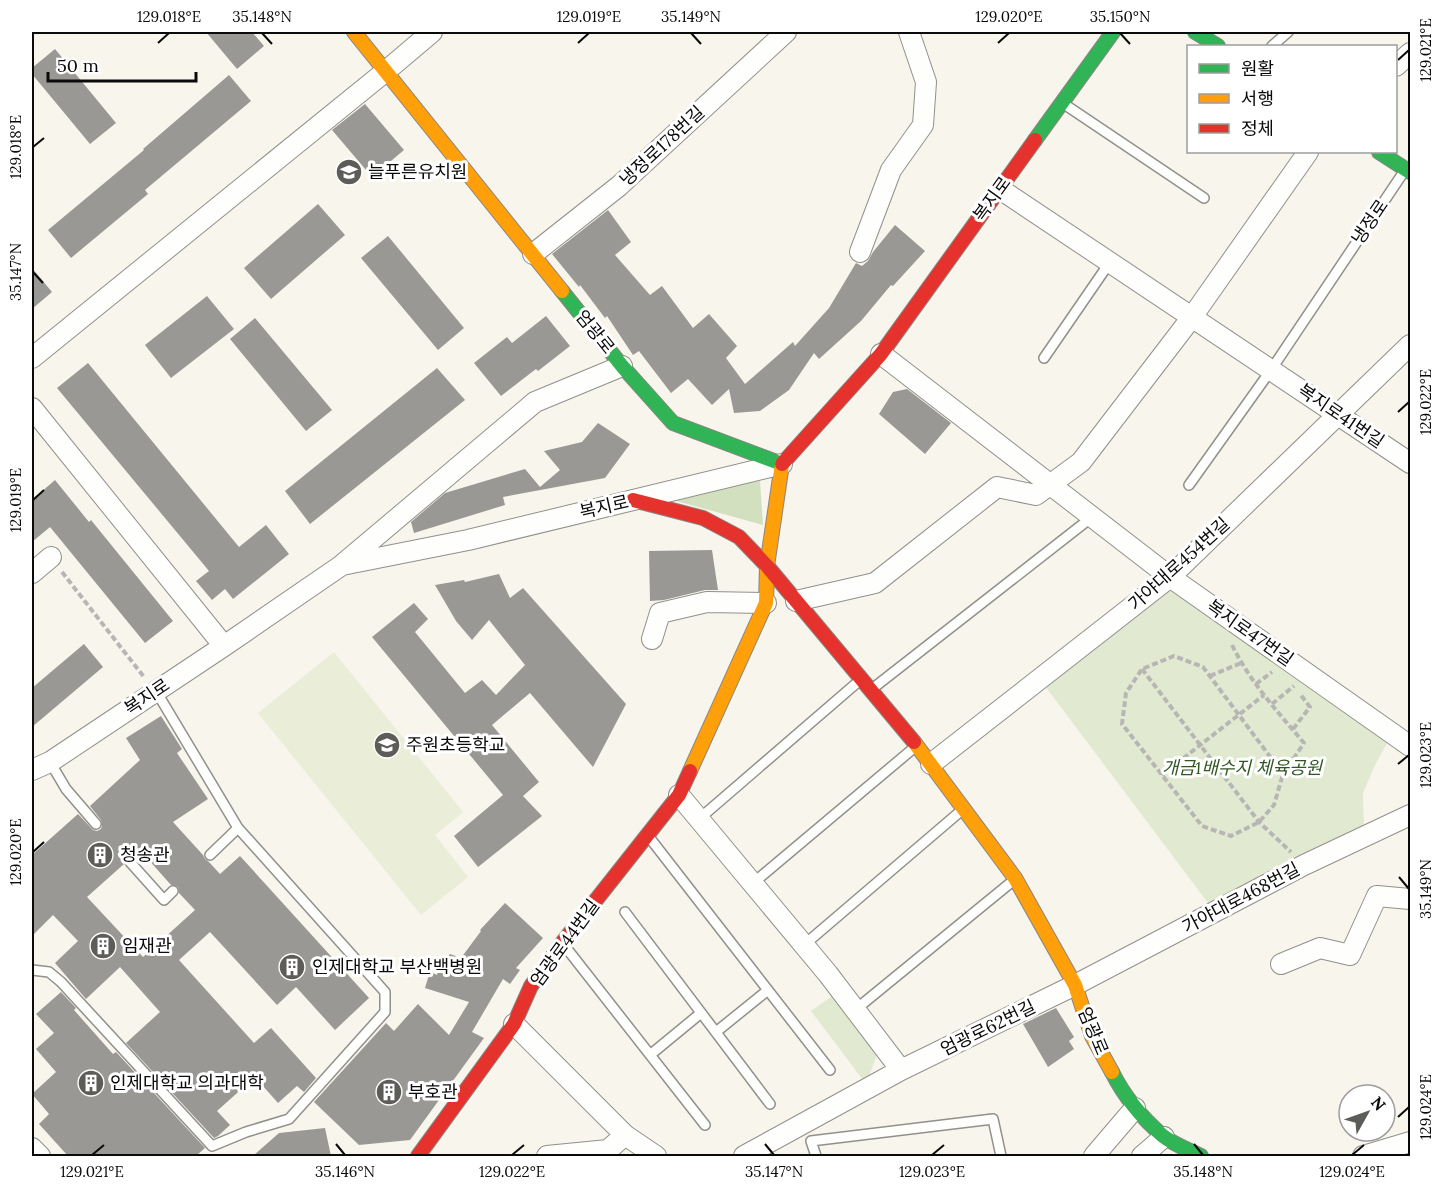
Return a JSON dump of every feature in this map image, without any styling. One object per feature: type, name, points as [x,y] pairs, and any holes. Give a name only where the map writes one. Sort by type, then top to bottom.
[{"type":"main road","name":"엄광로","points":[[354,32],[622,366],[673,423],[782,464]]},
{"type":"main road","name":"복지로","points":[[782,464],[881,354],[1113,32]]},
{"type":"main road","points":[[1195,32],[1216,45]]},
{"type":"main road","name":"냉정로","points":[[1381,153],[1408,170]]},
{"type":"main road","points":[[767,566],[782,464]]},
{"type":"main road","name":"엄광로","points":[[633,500],[703,518],[739,537],[767,566],[916,745],[1015,878],[1075,985],[1092,1036],[1120,1090],[1164,1137],[1201,1156]]},
{"type":"main road","name":"엄광로44번길","points":[[418,1156],[514,1023],[531,986],[562,943],[679,795],[766,603],[767,566]]},
{"type":"street","points":[[32,358],[432,32]]},
{"type":"street","name":"냉정로178번길","points":[[533,254],[619,186],[786,32]]},
{"type":"street","points":[[860,252],[891,170],[923,125],[926,82],[909,32]]},
{"type":"street","points":[[1397,64],[1410,53]]},
{"type":"street","points":[[796,601],[874,583],[997,487],[1036,495],[1081,462],[1192,317],[1307,153]]},
{"type":"street","name":"복지로41번길","points":[[1000,189],[1410,463]]},
{"type":"street","name":"가야대로454번길","points":[[931,764],[1170,577],[1410,345]]},
{"type":"street","name":"복지로47번길","points":[[881,354],[1170,577],[1410,746]]},
{"type":"street","points":[[342,565],[535,402],[622,366]]},
{"type":"street","points":[[32,408],[224,646]]},
{"type":"street","name":"복지로","points":[[40,766],[224,646],[342,565],[468,540],[782,464]]},
{"type":"street","points":[[32,573],[51,557]]},
{"type":"street","points":[[652,639],[660,613],[707,602],[766,603]]},
{"type":"street","points":[[679,795],[804,946],[901,1070]]},
{"type":"street","name":"가야대로468번길","points":[[1075,985],[1304,865],[1410,815]]},
{"type":"street","points":[[1281,964],[1320,948],[1350,956],[1377,896],[1410,899]]},
{"type":"street","name":"엄광로62번길","points":[[744,1156],[901,1070],[1075,985]]},
{"type":"street","points":[[514,1023],[625,1135],[656,1156]]},
{"type":"street","points":[[1094,1156],[1135,1108]]},
{"type":"street","points":[[547,1156],[608,1154],[625,1135]]},
{"type":"street","points":[[1142,1156],[1164,1137]]},
{"type":"street","points":[[1363,1156],[1410,1142]]},
{"type":"street","points":[[32,1148],[40,1156]]},
{"type":"lane","points":[[1273,45],[1288,32]]},
{"type":"lane","points":[[1062,102],[1204,198]]},
{"type":"lane","name":"냉정로","points":[[1271,370],[1408,170]]},
{"type":"lane","points":[[1044,358],[1110,262]]},
{"type":"lane","points":[[1189,485],[1271,370]]},
{"type":"lane","points":[[870,690],[1092,517]]},
{"type":"lane","points":[[699,819],[861,679]]},
{"type":"lane","points":[[32,970],[49,972],[61,982],[212,1146],[246,1132],[289,1119],[386,1012],[385,992],[238,828],[156,691]]},
{"type":"lane","points":[[752,884],[916,745]]},
{"type":"lane","points":[[40,766],[66,789],[96,824]]},
{"type":"lane","points":[[804,946],[964,809]]},
{"type":"lane","points":[[210,855],[238,828]]},
{"type":"lane","points":[[647,835],[830,1070]]},
{"type":"lane","points":[[130,862],[164,900],[173,891]]},
{"type":"lane","points":[[855,1010],[1015,878]]},
{"type":"lane","points":[[625,912],[770,1104]]},
{"type":"lane","points":[[562,943],[705,1125]]},
{"type":"lane","points":[[716,1032],[768,990]]},
{"type":"lane","points":[[650,1056],[701,1013]]},
{"type":"lane","points":[[816,1156],[811,1141],[993,1119],[1000,1156]]},
{"type":"path","points":[[51,557],[156,691]]},
{"type":"path","points":[[1229,619],[1228,638],[1241,663],[1264,695],[1304,742],[1283,774],[1274,805],[1259,822],[1231,836],[1202,826],[1122,724],[1126,693],[1142,669],[1174,656],[1203,667],[1283,774]]},
{"type":"path","points":[[1210,676],[1241,663]]},
{"type":"path","points":[[1142,669],[1259,822],[1304,865]]},
{"type":"path","points":[[1272,704],[1293,686],[1310,706],[1293,729]]},
{"type":"path","points":[[1162,775],[1264,695]]},
{"type":"green space","points":[[760,481],[763,525],[662,497]]},
{"type":"green space","name":"개금1배수지 체육공원","points":[[1173,588],[1389,740],[1363,793],[1364,830],[1208,903],[1045,686]]},
{"type":"green space","points":[[334,652],[463,812],[435,835],[468,877],[421,915],[258,713]]},
{"type":"green space","points":[[832,996],[877,1055],[866,1084],[811,1011]]},
{"type":"building","points":[[206,32],[252,32],[264,46],[237,69]]},
{"type":"building","points":[[55,49],[116,123],[90,144],[32,74],[32,68]]},
{"type":"building","points":[[229,75],[251,101],[145,190],[148,194],[71,258],[48,230]]},
{"type":"building","points":[[365,104],[404,150],[372,177],[332,130]]},
{"type":"building","points":[[318,204],[345,235],[271,299],[244,268]]},
{"type":"building","points":[[608,210],[631,242],[615,255],[650,295],[662,286],[693,328],[709,314],[737,346],[726,358],[745,384],[793,342],[795,346],[829,308],[856,263],[862,266],[868,261],[895,225],[925,251],[893,286],[891,285],[861,321],[819,359],[814,353],[789,390],[760,411],[734,413],[729,389],[712,405],[688,379],[671,393],[639,351],[633,355],[607,316],[605,318],[552,254]]},
{"type":"building","points":[[388,236],[464,328],[438,350],[361,258]]},
{"type":"building","points":[[32,268],[52,292],[32,309]]},
{"type":"building","points":[[207,296],[234,329],[171,378],[145,345]]},
{"type":"building","points":[[546,316],[570,346],[501,396],[474,363],[507,337],[512,343]]},
{"type":"building","points":[[255,318],[332,410],[306,431],[230,339]]},
{"type":"building","points":[[88,363],[239,547],[266,525],[289,554],[233,599],[225,589],[212,600],[196,581],[209,571],[57,388]]},
{"type":"building","points":[[437,368],[465,400],[310,524],[285,491]]},
{"type":"building","points":[[907,389],[951,423],[925,454],[879,414],[893,392]]},
{"type":"building","points":[[598,423],[630,444],[605,478],[503,497],[505,505],[414,533],[411,522],[445,493],[525,469],[540,487],[560,470],[544,451],[582,442]]},
{"type":"building","points":[[55,480],[89,522],[91,520],[173,621],[145,643],[50,527],[32,542],[32,500]]},
{"type":"building","points":[[712,550],[718,590],[705,590],[650,601],[649,551]]},
{"type":"building","points":[[499,574],[510,598],[523,588],[626,704],[593,767],[530,693],[492,725],[539,782],[523,796],[542,816],[478,867],[454,836],[503,795],[372,637],[414,603],[428,619],[415,632],[465,693],[482,680],[496,695],[525,665],[489,620],[472,640],[456,621],[435,585],[464,580],[465,582]]},
{"type":"building","points":[[84,644],[103,667],[32,727],[32,688]]},
{"type":"building","points":[[161,716],[182,749],[177,753],[208,799],[173,822],[220,874],[240,856],[369,998],[335,1030],[296,987],[277,1005],[210,932],[179,960],[254,1043],[271,1028],[316,1078],[304,1092],[297,1086],[278,1103],[255,1077],[217,1111],[230,1125],[214,1138],[126,1043],[160,1012],[120,967],[86,999],[55,963],[78,941],[53,915],[32,936],[32,855],[78,814],[93,830],[101,829],[101,820],[90,806],[140,760],[126,738]],"holes":[[[139,849],[171,885],[178,887],[179,893],[195,910],[143,957],[87,897],[124,864],[125,857],[132,856]]]},
{"type":"building","points":[[505,903],[543,938],[516,968],[520,970],[510,984],[503,979],[472,1032],[484,1038],[410,1140],[359,1145],[314,1102],[386,1023],[394,1031],[418,1004],[449,1035],[469,1002],[425,988],[428,978],[433,973],[437,975],[439,966],[450,954],[461,958],[480,930]]},
{"type":"building","name":"인제대학교 의과대학","points":[[61,992],[113,1054],[116,1052],[205,1148],[196,1156],[68,1156],[39,1124],[49,1114],[32,1094],[56,1072],[36,1049],[54,1033],[36,1014]]},
{"type":"building","points":[[1056,1008],[1074,1037],[1069,1041],[1074,1049],[1048,1067],[1023,1024]]},
{"type":"building","points":[[325,1128],[331,1156],[253,1156],[279,1133]]},
{"type":"traffic: fast","points":[[1035,140],[1113,32]]},
{"type":"traffic: fast","points":[[1195,32],[1216,45]]},
{"type":"traffic: fast","points":[[1381,153],[1410,172]]},
{"type":"traffic: fast","points":[[562,291],[622,366],[673,423],[782,464]]},
{"type":"traffic: fast","points":[[1112,1072],[1128,1098],[1155,1129],[1171,1142],[1201,1156]]},
{"type":"traffic: slow","points":[[354,32],[562,291]]},
{"type":"traffic: slow","points":[[690,771],[766,603],[767,566],[782,464]]},
{"type":"traffic: slow","points":[[914,742],[1015,878],[1075,985],[1092,1036],[1112,1072]]},
{"type":"traffic: jam","points":[[782,464],[881,354],[1035,140]]},
{"type":"traffic: jam","points":[[633,500],[703,518],[739,537],[767,566],[914,742]]},
{"type":"traffic: jam","points":[[418,1156],[514,1024],[531,986],[562,943],[679,795],[690,771]]},
{"type":"place","name":"늘푸른유치원","points":[[349,172]]},
{"type":"place","name":"주원초등학교","points":[[387,745]]},
{"type":"place","name":"청송관","points":[[100,855]]},
{"type":"place","name":"임재관","points":[[103,946]]},
{"type":"place","name":"인제대학교 부산백병원","points":[[292,967]]},
{"type":"place","name":"인제대학교 의과대학","points":[[91,1083]]},
{"type":"place","name":"부호관","points":[[389,1092]]}]
